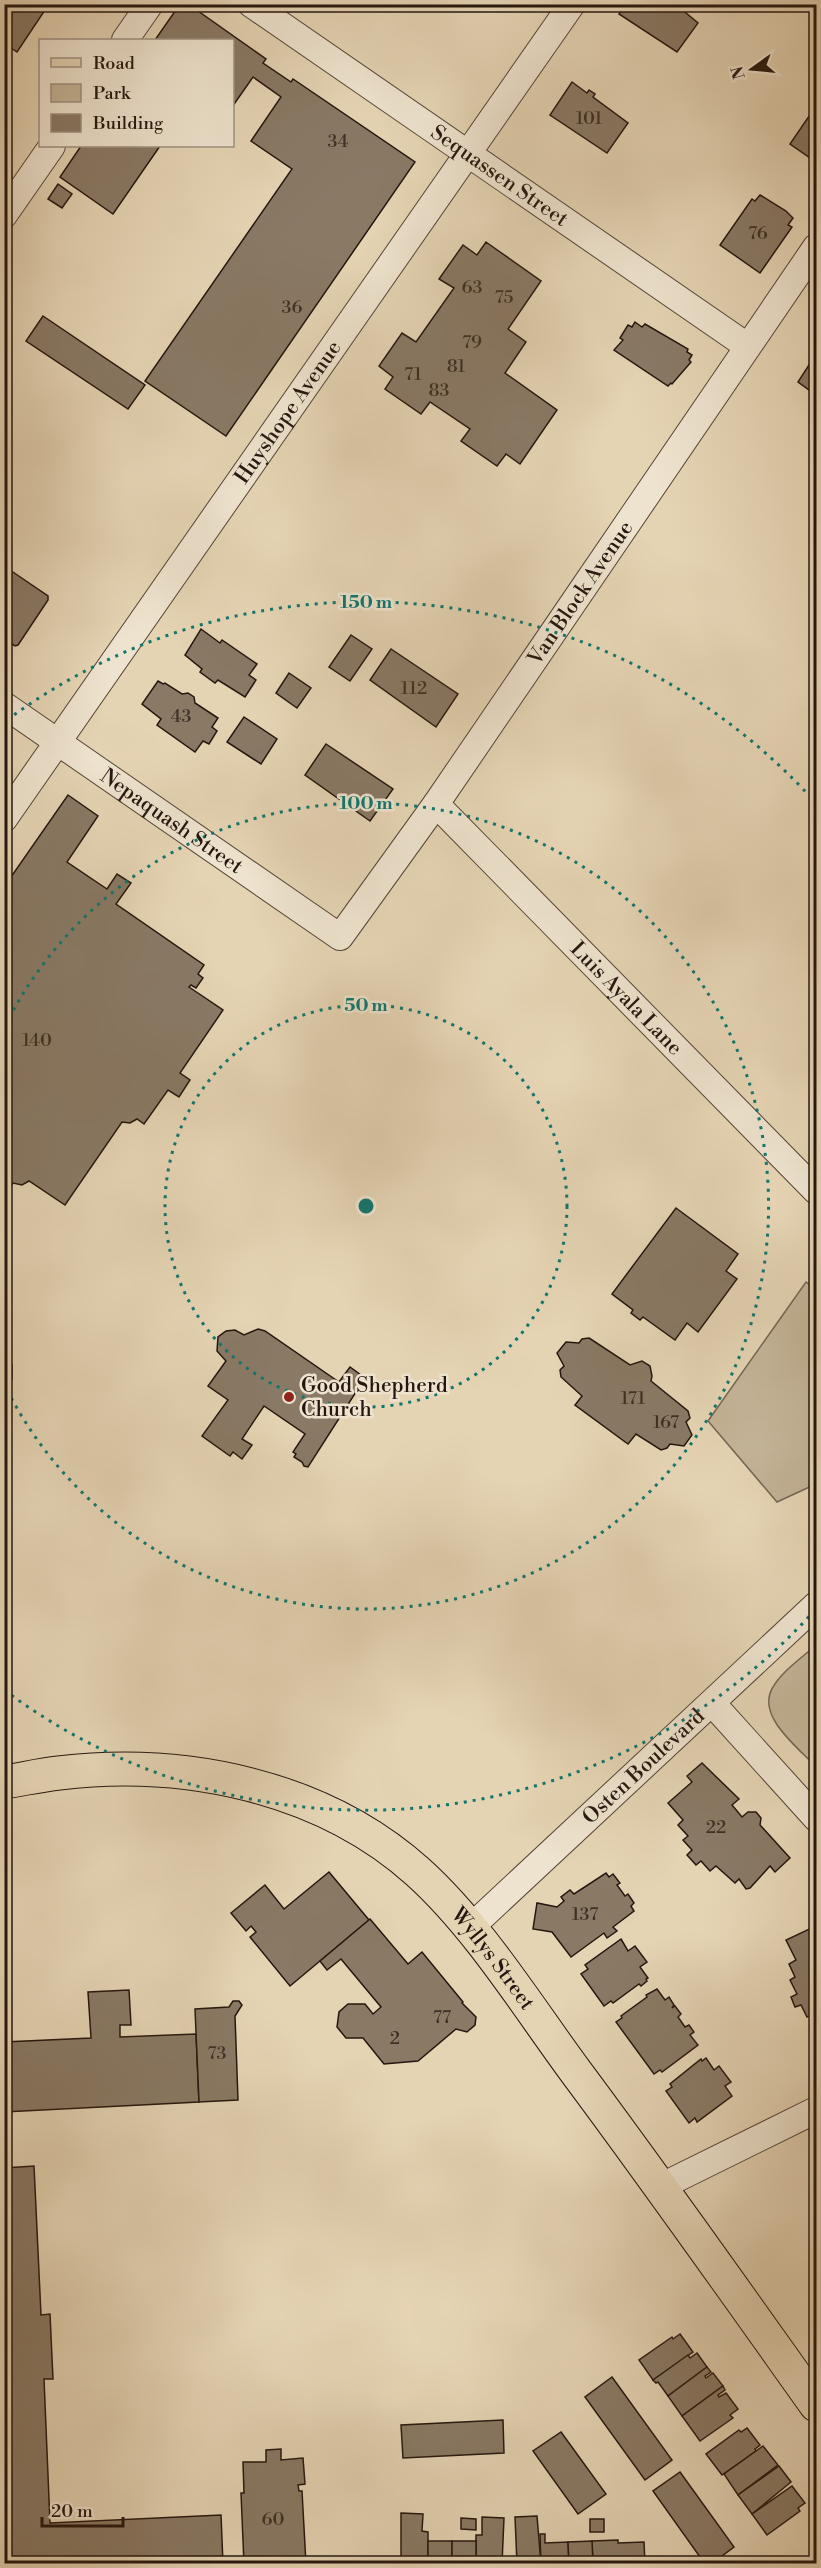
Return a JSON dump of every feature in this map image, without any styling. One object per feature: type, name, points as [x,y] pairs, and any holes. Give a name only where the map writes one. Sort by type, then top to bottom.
[{"type":"main road","name":"Wyllys Street","points":[[4,1782],[60,1773],[132,1769],[204,1775],[289,1795],[328,1812],[390,1849],[419,1873],[470,1928],[816,2405]]},
{"type":"street","points":[[126,39],[150,4]]},
{"type":"street","name":"Sequassen Street","points":[[250,4],[747,346]]},
{"type":"street","name":"Huyshope Avenue","points":[[4,819],[469,155],[572,4]]},
{"type":"street","points":[[4,214],[51,147]]},
{"type":"street","name":"Van Block Avenue","points":[[340,937],[436,804],[816,247]]},
{"type":"street","name":"Nepaquash Street","points":[[4,705],[340,937]]},
{"type":"street","name":"Luis Ayala Lane","points":[[436,804],[816,1191]]},
{"type":"street","name":"Osten Boulevard","points":[[470,1928],[816,1605]]},
{"type":"street","points":[[712,1703],[816,1818]]},
{"type":"street","points":[[660,2187],[816,2110]]},
{"type":"green space","points":[[806,1282],[816,1290],[816,1484],[777,1502],[708,1421]]},
{"type":"green space","points":[[816,1645],[816,1767],[781,1731],[770,1709],[769,1698],[773,1687],[782,1675]]},
{"type":"building","points":[[4,4],[49,4],[17,52],[4,43]]},
{"type":"building","points":[[180,4],[188,4],[266,59],[263,63],[291,82],[293,79],[415,162],[226,436],[145,381],[292,169],[251,141],[281,97],[253,77],[234,104],[234,39],[156,39]]},
{"type":"building","points":[[626,4],[675,4],[698,23],[677,52],[619,14]]},
{"type":"building","points":[[572,82],[587,93],[589,90],[595,94],[593,97],[628,123],[607,153],[550,115]]},
{"type":"building","points":[[816,106],[816,162],[790,144]]},
{"type":"building","points":[[80,147],[159,147],[113,214],[60,177]]},
{"type":"building","points":[[58,184],[72,194],[62,208],[48,199]]},
{"type":"building","points":[[760,195],[793,218],[788,225],[792,227],[760,273],[720,245],[752,199],[755,201]]},
{"type":"building","points":[[486,242],[541,281],[508,329],[526,342],[505,373],[557,410],[520,464],[506,454],[497,466],[461,441],[470,429],[430,402],[421,414],[385,389],[393,377],[379,366],[402,333],[416,342],[454,288],[439,279],[463,245],[477,255]]},
{"type":"building","points":[[43,316],[145,385],[128,409],[26,341]]},
{"type":"building","points":[[635,322],[642,327],[645,324],[688,349],[687,352],[692,355],[689,360],[691,362],[672,384],[668,386],[614,350],[623,340],[620,338],[628,325],[632,327]]},
{"type":"building","points":[[816,354],[816,395],[798,382]]},
{"type":"building","points":[[4,566],[48,596],[48,600],[18,645],[15,646],[4,639]]},
{"type":"building","points":[[201,629],[220,643],[222,640],[257,664],[249,675],[256,680],[245,697],[218,680],[215,683],[200,672],[202,669],[185,655]]},
{"type":"building","points":[[351,635],[372,649],[350,681],[329,667]]},
{"type":"building","points":[[391,649],[458,694],[436,727],[370,680]]},
{"type":"building","points":[[289,673],[311,688],[297,708],[276,693]]},
{"type":"building","points":[[158,681],[182,694],[188,693],[194,697],[195,703],[218,718],[212,727],[217,731],[209,744],[203,741],[195,752],[157,725],[161,719],[142,704]]},
{"type":"building","points":[[244,717],[277,739],[261,764],[227,742]]},
{"type":"building","points":[[326,744],[393,789],[370,821],[305,775]]},
{"type":"building","points":[[68,795],[98,816],[67,862],[107,889],[117,874],[131,883],[116,904],[204,965],[198,974],[203,978],[196,988],[191,985],[189,987],[223,1010],[180,1073],[190,1080],[179,1097],[168,1090],[144,1124],[137,1119],[130,1123],[122,1122],[65,1205],[29,1181],[22,1185],[13,1183],[4,1196],[4,887]]},
{"type":"building","points":[[676,1208],[738,1254],[726,1271],[737,1279],[698,1332],[687,1323],[675,1340],[643,1317],[640,1320],[631,1313],[633,1310],[612,1294]]},
{"type":"building","points":[[4,1327],[6,1365],[12,1365],[12,1379],[7,1379],[7,1400],[4,1401]]},
{"type":"building","name":"Good Shepherd Church","points":[[258,1329],[265,1331],[339,1382],[350,1367],[365,1378],[308,1467],[294,1457],[296,1454],[293,1452],[305,1434],[264,1406],[242,1439],[252,1445],[242,1459],[233,1452],[230,1456],[202,1436],[228,1400],[208,1386],[226,1361],[217,1351],[218,1337],[226,1331],[235,1330],[244,1335]]},
{"type":"building","points":[[589,1338],[630,1365],[642,1361],[650,1366],[651,1381],[688,1411],[690,1418],[686,1422],[692,1435],[684,1446],[670,1444],[661,1450],[636,1434],[628,1444],[575,1405],[582,1396],[561,1377],[560,1370],[564,1366],[557,1353],[566,1342],[579,1343],[582,1339]]},
{"type":"building","points":[[702,1763],[739,1799],[732,1805],[742,1817],[748,1812],[756,1812],[761,1818],[760,1825],[790,1858],[775,1872],[770,1866],[750,1888],[746,1889],[739,1879],[735,1883],[716,1866],[710,1871],[701,1861],[696,1865],[687,1855],[692,1850],[683,1840],[688,1836],[678,1825],[683,1820],[668,1803],[692,1782],[687,1776]]},
{"type":"building","points":[[329,1872],[369,1920],[290,1986],[250,1937],[256,1932],[251,1926],[246,1931],[231,1913],[265,1885],[284,1909]]},
{"type":"building","points":[[606,1873],[609,1877],[613,1874],[620,1883],[617,1885],[625,1896],[628,1894],[634,1903],[631,1906],[634,1911],[613,1927],[617,1931],[607,1938],[604,1933],[571,1957],[552,1932],[533,1929],[537,1903],[557,1907],[564,1901],[561,1897],[570,1890],[574,1894]]},
{"type":"building","points":[[370,1919],[408,1964],[422,1952],[462,2003],[476,2017],[475,2025],[467,2032],[456,2029],[418,2061],[384,2064],[363,2038],[346,2038],[337,2027],[339,2012],[348,2004],[365,2004],[373,2014],[381,2007],[341,1959],[327,1970],[320,1961]]},
{"type":"building","points":[[816,1926],[816,2020],[814,2014],[807,2017],[801,2005],[795,2007],[791,1997],[797,1994],[790,1980],[795,1977],[789,1964],[796,1960],[786,1940]]},
{"type":"building","points":[[621,1939],[628,1951],[635,1946],[647,1962],[640,1967],[648,1978],[641,1986],[639,1984],[613,2003],[611,2001],[604,2006],[581,1974],[588,1969],[585,1965]]},
{"type":"building","points":[[657,1989],[665,2000],[669,1997],[674,2005],[672,2008],[675,2006],[681,2014],[678,2017],[685,2027],[689,2025],[694,2032],[690,2035],[698,2045],[662,2072],[660,2070],[654,2074],[616,2022],[647,1997],[646,1995]]},
{"type":"building","points":[[129,1990],[131,2025],[120,2025],[120,2037],[196,2034],[199,2102],[4,2112],[4,2042],[91,2038],[88,1992]]},
{"type":"building","points":[[233,2001],[239,2001],[242,2005],[235,2016],[238,2100],[199,2102],[195,2009],[229,2007]]},
{"type":"building","points":[[706,2058],[714,2070],[719,2066],[731,2082],[725,2086],[732,2096],[697,2122],[695,2118],[689,2123],[666,2091],[672,2087],[670,2084],[701,2059],[702,2061]]},
{"type":"building","points":[[34,2166],[41,2315],[50,2314],[53,2379],[44,2379],[50,2523],[221,2515],[223,2564],[4,2564],[4,2168]]},
{"type":"building","points":[[680,2334],[693,2352],[653,2380],[639,2360]]},
{"type":"building","points":[[697,2353],[707,2367],[668,2396],[658,2382],[653,2380],[688,2355],[690,2358]]},
{"type":"building","points":[[707,2367],[711,2372],[705,2376],[706,2378],[713,2373],[723,2386],[682,2416],[668,2396]]},
{"type":"building","points":[[612,2377],[672,2460],[645,2480],[585,2397]]},
{"type":"building","points":[[723,2386],[725,2390],[718,2395],[719,2397],[726,2393],[738,2409],[730,2415],[733,2418],[700,2441],[682,2416]]},
{"type":"building","points":[[503,2420],[504,2453],[403,2458],[401,2425]]},
{"type":"building","points":[[747,2428],[760,2445],[755,2449],[756,2451],[722,2475],[706,2454],[739,2430],[741,2432]]},
{"type":"building","points":[[561,2432],[606,2494],[578,2514],[533,2451]]},
{"type":"building","points":[[763,2446],[778,2465],[738,2495],[724,2474]]},
{"type":"building","points":[[281,2449],[281,2460],[303,2458],[305,2484],[298,2485],[299,2491],[302,2491],[306,2564],[244,2564],[241,2493],[244,2493],[243,2462],[266,2462],[266,2450]]},
{"type":"building","points":[[779,2466],[791,2482],[752,2514],[738,2495]]},
{"type":"building","points":[[680,2472],[734,2547],[711,2564],[705,2564],[653,2491]]},
{"type":"building","points":[[792,2486],[805,2503],[798,2508],[800,2511],[767,2535],[752,2514]]},
{"type":"building","points":[[401,2513],[423,2514],[422,2531],[428,2532],[428,2564],[401,2564]]},
{"type":"building","points":[[537,2516],[541,2564],[517,2564],[515,2517]]},
{"type":"building","points":[[482,2517],[504,2518],[502,2564],[476,2564],[476,2535],[482,2535]]},
{"type":"building","points":[[461,2518],[476,2519],[476,2530],[461,2529]]},
{"type":"building","points":[[590,2519],[604,2519],[604,2532],[590,2532]]},
{"type":"building","points":[[540,2534],[545,2534],[545,2543],[568,2542],[569,2564],[541,2564]]},
{"type":"building","points":[[618,2540],[618,2543],[644,2542],[645,2564],[593,2564],[592,2541]]},
{"type":"building","points":[[428,2541],[452,2541],[452,2564],[428,2564]]},
{"type":"building","points":[[452,2541],[476,2541],[476,2564],[452,2564]]},
{"type":"building","points":[[592,2541],[593,2564],[569,2564],[568,2542]]},
{"type":"place","name":"Good Shepherd Church","points":[[289,1397]]}]
